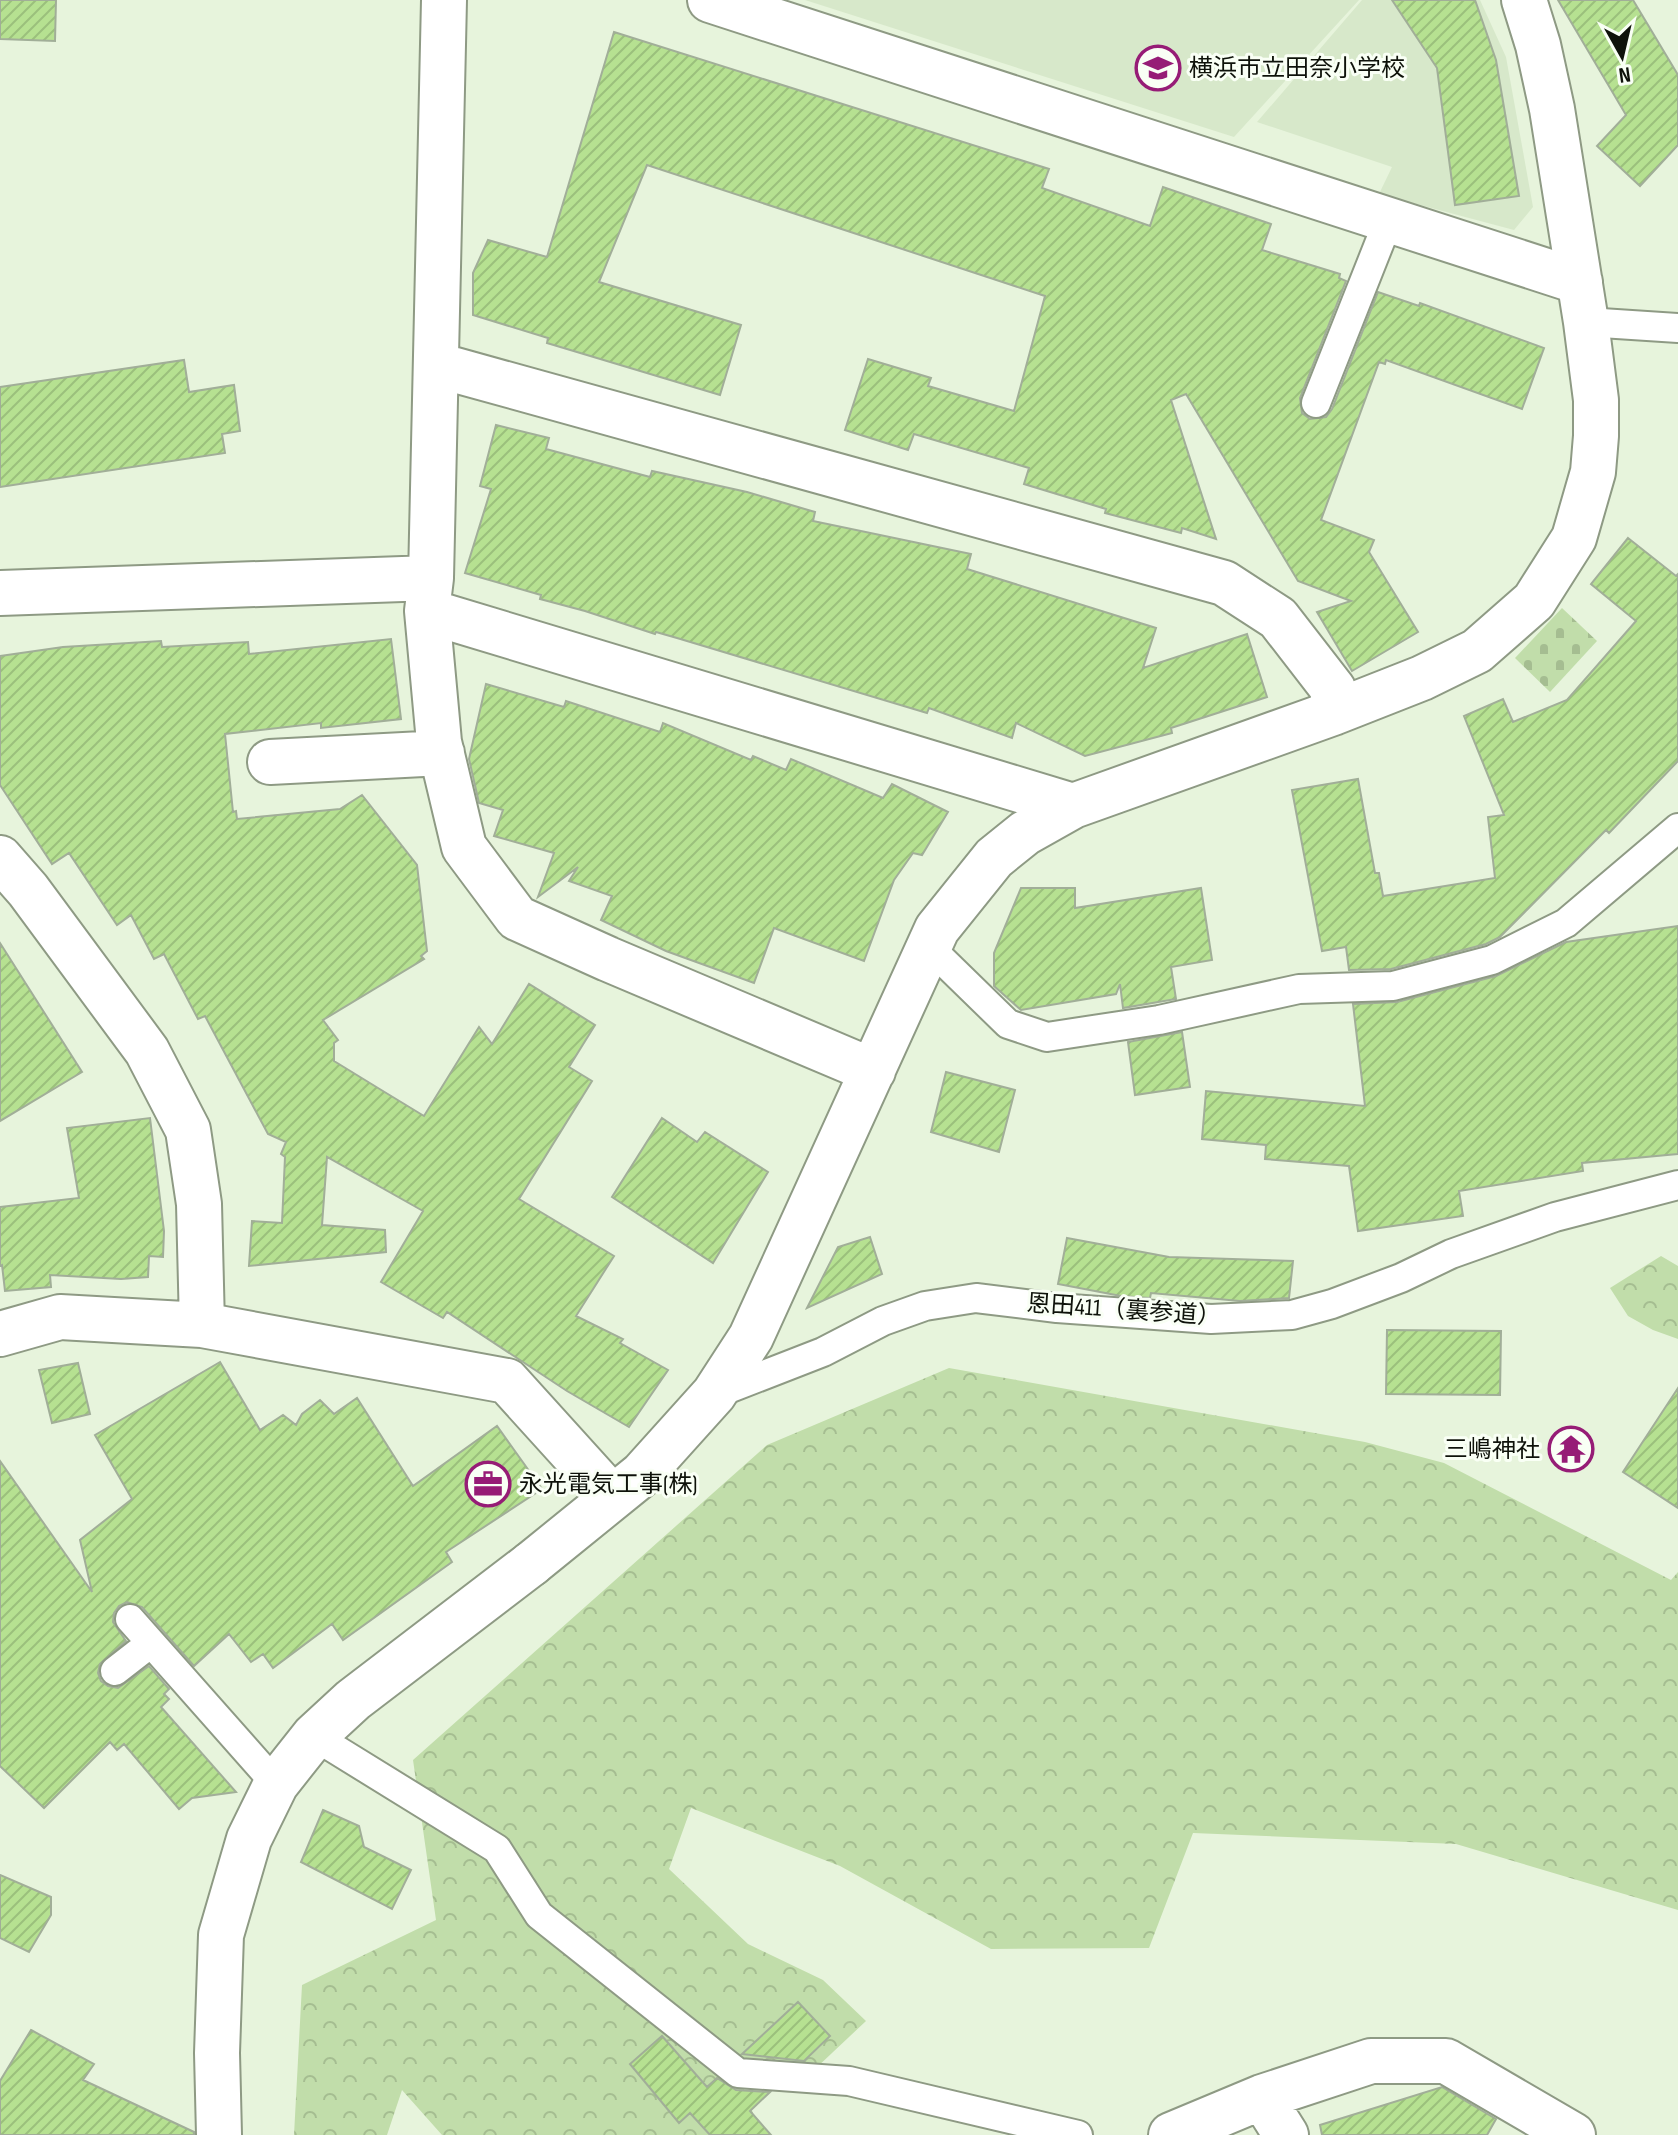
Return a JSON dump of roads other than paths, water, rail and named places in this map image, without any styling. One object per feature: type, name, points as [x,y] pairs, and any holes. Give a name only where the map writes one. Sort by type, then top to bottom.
[{"type":"street","points":[[444,0],[429,594],[442,753],[464,847],[517,918],[873,1071]]},
{"type":"street","points":[[710,0],[1389,219],[1583,302]]},
{"type":"street","points":[[219,2135],[217,2053],[221,1935],[249,1839],[276,1784],[314,1736],[353,1700],[531,1564],[642,1474],[714,1394],[751,1337],[937,929],[994,858],[1025,833],[1073,806],[1333,701],[1422,678],[1477,651],[1534,601],[1574,538],[1593,472],[1596,400],[1552,109],[1524,0]]},
{"type":"street","points":[[437,365],[1224,583],[1278,618],[1333,701]]},
{"type":"street","points":[[0,593],[429,594],[1073,806]]},
{"type":"street","points":[[270,762],[442,753]]},
{"type":"street","points":[[0,858],[28,890],[147,1051],[188,1130],[199,1204],[202,1325]]},
{"type":"street","points":[[0,1334],[60,1317],[202,1325],[507,1381],[612,1497]]},
{"type":"street","points":[[1173,2135],[1262,2097],[1371,2061],[1446,2061],[1573,2135]]},
{"type":"street","points":[[1262,2097],[1286,2135]]},
{"type":"lane","points":[[1316,403],[1389,219]]},
{"type":"lane","points":[[1583,302],[1678,328]]},
{"type":"lane","points":[[929,947],[1008,1024],[1047,1037],[1159,1020],[1299,989],[1393,986],[1492,960],[1566,923],[1678,828]]},
{"type":"lane","name":"恩田411（裏参道）","points":[[714,1394],[823,1352],[883,1321],[925,1306],[976,1298],[1057,1308],[1211,1319],[1292,1315],[1332,1304],[1401,1278],[1451,1254],[1536,1224],[1678,1185]]},
{"type":"lane","points":[[130,1619],[276,1784]]},
{"type":"lane","points":[[115,1671],[151,1643]]},
{"type":"lane","points":[[314,1736],[497,1849],[539,1915],[738,2073],[849,2081],[1078,2135]]},
{"type":"place","name":"横浜市立田奈小学校","points":[[1158,68]]},
{"type":"place","name":"三嶋神社","points":[[1571,1449]]},
{"type":"place","name":"永光電気工事(株)","points":[[488,1484]]}]
